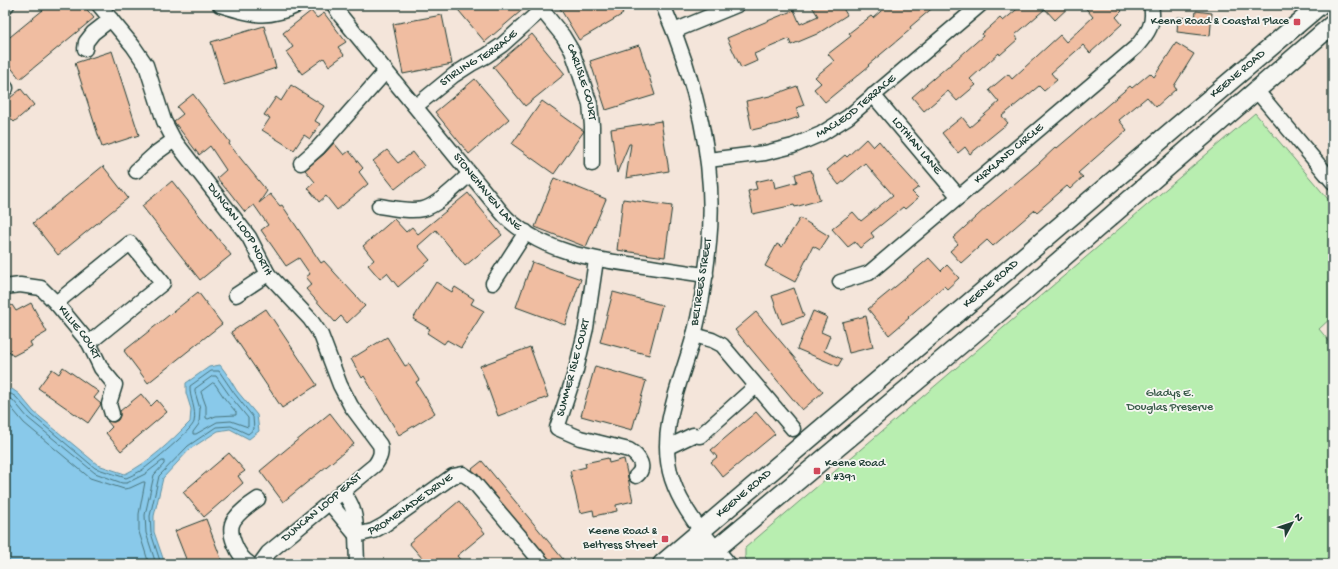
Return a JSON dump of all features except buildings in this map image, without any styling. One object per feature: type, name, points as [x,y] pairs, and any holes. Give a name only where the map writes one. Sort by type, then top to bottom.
[{"type":"main road","name":"KEENE ROAD","points":[[662,564],[1320,5]]},
{"type":"main road","name":"KEENE ROAD","points":[[698,564],[1022,293],[1333,24]]},
{"type":"main road","points":[[716,549],[717,538],[728,522],[873,399],[899,362]]},
{"type":"main road","points":[[683,564],[696,551],[701,542],[702,531]]},
{"type":"street","name":"DUNCAN LOOP NORTH","points":[[99,5],[133,46],[146,65],[164,121],[174,140],[249,237],[268,274],[310,319],[321,335],[340,385],[351,406],[376,437],[382,452]]},
{"type":"street","points":[[220,5],[245,13],[264,15],[283,12],[298,5]]},
{"type":"street","name":"STONEHAVEN LANE","points":[[334,5],[470,174],[510,220],[526,232],[550,246],[572,254],[596,260],[706,275]]},
{"type":"street","name":"BELTREES STREET","points":[[663,5],[688,68],[700,114],[708,160],[710,197],[709,241],[706,275],[694,335],[672,409],[668,429],[668,446],[672,478],[678,494],[687,511],[729,564]]},
{"type":"street","points":[[674,31],[737,5]]},
{"type":"street","name":"MACLEOD TERRACE","points":[[708,160],[765,153],[793,146],[821,134],[848,117],[980,5]]},
{"type":"street","name":"KIRKLAND CIRCLE","points":[[840,282],[869,273],[1136,47],[1148,32],[1153,15],[1151,5]]},
{"type":"street","name":"STIRLING TERRACE","points":[[416,106],[454,75],[502,45],[540,7]]},
{"type":"street","name":"CARLISLE COURT","points":[[540,7],[572,51],[590,104],[592,126],[592,164]]},
{"type":"street","points":[[85,50],[86,42],[93,33],[111,19]]},
{"type":"street","points":[[301,163],[318,148],[386,71]]},
{"type":"street","points":[[1256,90],[1333,182]]},
{"type":"street","name":"LOTHIAN LANE","points":[[873,95],[959,197]]},
{"type":"street","points":[[136,171],[156,153],[174,140]]},
{"type":"street","points":[[379,206],[411,210],[423,209],[436,202],[470,174]]},
{"type":"street","points":[[493,282],[526,232]]},
{"type":"street","points":[[56,302],[130,243],[163,283],[89,343]]},
{"type":"street","name":"SUMMER ISLE COURT","points":[[596,260],[586,328],[576,370],[557,428],[580,438],[630,450],[641,461],[641,470],[636,476]]},
{"type":"street","points":[[236,295],[268,274]]},
{"type":"street","name":"KILLIE COURT","points":[[5,287],[20,285],[41,288],[56,302],[89,343],[101,368],[115,385],[109,404],[112,414]]},
{"type":"street","points":[[694,335],[712,340],[722,345],[793,429]]},
{"type":"street","points":[[668,446],[693,435],[700,436],[756,386]]},
{"type":"street","name":"DUNCAN LOOP EAST","points":[[260,564],[268,553],[375,465],[382,452]]},
{"type":"street","name":"PROMENADE DRIVE","points":[[356,535],[373,531],[384,525],[452,476],[463,474],[472,480],[543,564]]},
{"type":"street","points":[[342,491],[353,506],[356,522],[357,564]]},
{"type":"street","points":[[250,564],[245,561],[235,549],[232,535],[233,522],[242,511],[258,499]]},
{"type":"street","points":[[329,502],[356,535]]},
{"type":"green space","name":"Gladys E. Douglas Preserve","points":[[1255,113],[1333,205],[1333,316],[1319,329],[1333,346],[1333,564],[749,564],[745,557],[745,548]]},
{"type":"water","points":[[220,365],[237,391],[257,415],[259,431],[249,439],[230,429],[218,431],[190,449],[163,478],[154,516],[154,532],[165,564],[5,564],[5,391],[12,389],[19,394],[34,412],[98,465],[125,474],[151,458],[190,422],[191,409],[186,393],[186,383],[209,367]]},
{"type":"place","name":"Keene Road & Coastal Place","points":[[1297,22]]},
{"type":"place","name":"Keene Road & #391","points":[[817,471]]},
{"type":"place","name":"Keene Road & Beltress Street","points":[[665,539]]}]
